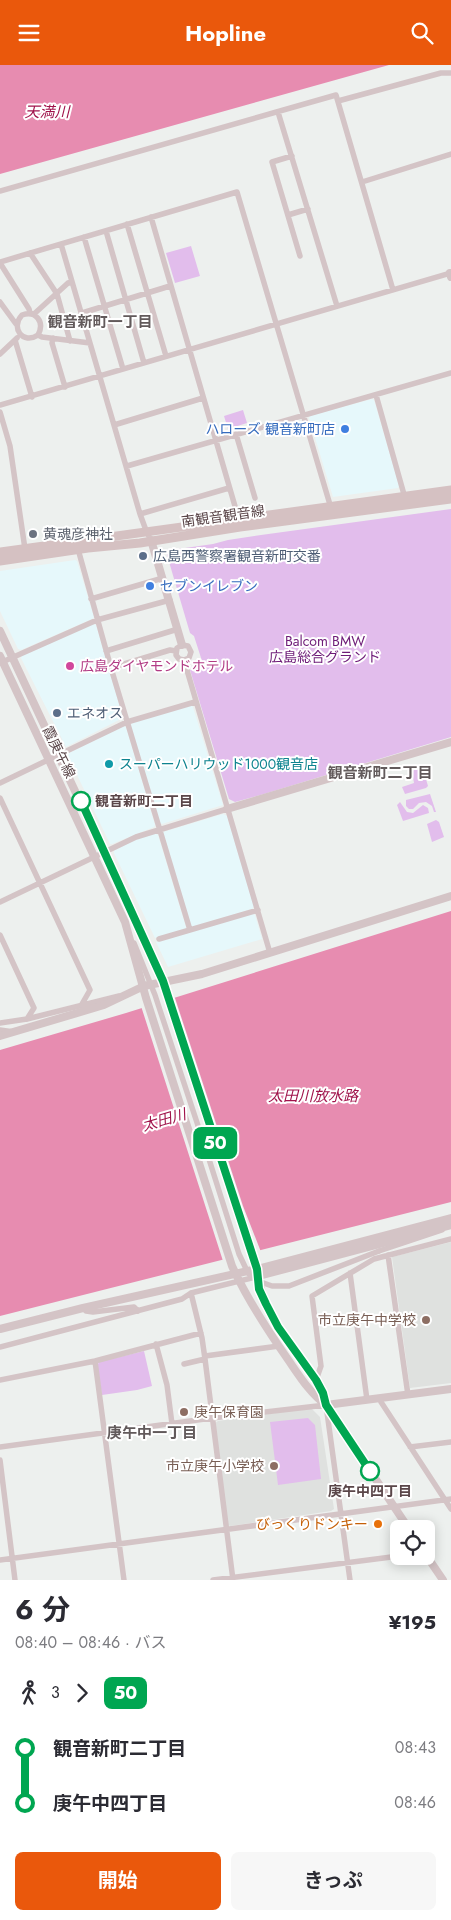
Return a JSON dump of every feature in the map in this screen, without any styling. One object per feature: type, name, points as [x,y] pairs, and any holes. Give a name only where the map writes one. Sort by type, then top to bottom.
[{"type":"main road","name":"南観音観音線","points":[[405,501],[451,490]]},
{"type":"main road","name":"南観音観音線","points":[[0,552],[149,537],[405,501],[451,499]]},
{"type":"main road","name":"南観音観音線","points":[[0,561],[78,549],[140,543],[149,537]]},
{"type":"street","points":[[338,101],[441,73],[450,73]]},
{"type":"street","points":[[0,191],[336,95],[394,290]]},
{"type":"street","points":[[278,112],[337,307]]},
{"type":"street","points":[[362,182],[451,154]]},
{"type":"street","points":[[292,156],[272,162],[300,255]]},
{"type":"street","points":[[38,335],[41,323],[32,314],[0,262],[237,191],[332,511]]},
{"type":"street","points":[[288,215],[308,209]]},
{"type":"street","points":[[151,217],[240,523]]},
{"type":"street","points":[[128,224],[166,356]]},
{"type":"street","points":[[106,231],[144,363]]},
{"type":"street","points":[[84,237],[123,369]]},
{"type":"street","points":[[61,244],[140,514],[163,578],[182,645]]},
{"type":"street","points":[[30,253],[56,294],[70,341]]},
{"type":"street","points":[[0,405],[451,274]]},
{"type":"street","points":[[16,324],[22,315],[32,314],[68,283],[72,282]]},
{"type":"street","points":[[82,313],[170,286]]},
{"type":"street","points":[[0,302],[16,324],[32,397]]},
{"type":"street","points":[[0,354],[18,337],[29,338],[38,335],[90,343]]},
{"type":"street","points":[[53,338],[52,343],[64,387]]},
{"type":"street","points":[[127,466],[451,373]]},
{"type":"street","points":[[376,395],[405,501]]},
{"type":"street","points":[[114,425],[203,398]]},
{"type":"street","points":[[0,412],[10,446],[25,549]]},
{"type":"street","points":[[236,434],[255,498]]},
{"type":"street","points":[[140,514],[229,488]]},
{"type":"street","points":[[78,549],[106,651],[190,930]]},
{"type":"street","points":[[91,599],[163,578]]},
{"type":"street","points":[[1,660],[97,620],[170,600]]},
{"type":"street","points":[[106,651],[178,629]]},
{"type":"street","points":[[0,631],[105,852],[163,981],[253,1258],[259,1289],[278,1327],[316,1380],[323,1393],[350,1580]]},
{"type":"street","points":[[176,651],[182,645]]},
{"type":"street","points":[[182,645],[188,646],[191,652],[189,657],[184,660]]},
{"type":"street","points":[[111,668],[170,650],[176,651]]},
{"type":"street","points":[[176,651],[178,657],[184,660],[270,953]]},
{"type":"street","name":"霞庚午線","points":[[1,660],[96,857],[125,922],[147,985],[146,998],[237,1278],[279,1346],[315,1397],[326,1405]]},
{"type":"street","points":[[0,783],[127,722],[196,702]]},
{"type":"street","points":[[0,902],[136,837],[451,742]]},
{"type":"street","points":[[0,798],[90,990],[82,1004]]},
{"type":"street","points":[[0,1036],[104,1005],[147,985],[202,973],[451,896]]},
{"type":"street","points":[[160,939],[258,910]]},
{"type":"street","points":[[0,935],[34,1008],[27,1019]]},
{"type":"street","points":[[147,985],[155,995],[239,1254],[248,1273],[265,1285],[288,1286],[379,1251],[435,1234],[451,1225]]},
{"type":"street","points":[[0,1023],[27,1019],[123,995]]},
{"type":"street","points":[[0,1030],[14,1032]]},
{"type":"street","points":[[257,1273],[451,1218]]},
{"type":"street","points":[[0,1329],[84,1308],[237,1278],[451,1225]]},
{"type":"street","points":[[316,1380],[321,1366],[312,1296],[374,1259],[451,1239]]},
{"type":"street","points":[[388,1255],[408,1395]]},
{"type":"street","points":[[350,1273],[367,1400]]},
{"type":"street","points":[[0,1347],[182,1299],[191,1293],[237,1278]]},
{"type":"street","points":[[191,1293],[205,1358],[232,1579]]},
{"type":"street","points":[[84,1308],[86,1311],[93,1312],[134,1307],[138,1311]]},
{"type":"street","points":[[0,1380],[95,1361],[201,1333]]},
{"type":"street","points":[[156,1344],[167,1385],[172,1424]]},
{"type":"street","points":[[184,1364],[205,1358],[279,1346]]},
{"type":"street","points":[[95,1361],[124,1580]]},
{"type":"street","points":[[0,1447],[212,1418],[451,1389]]},
{"type":"street","points":[[380,1398],[380,1402],[410,1447],[448,1499],[451,1509]]},
{"type":"street","points":[[326,1405],[403,1520]]},
{"type":"street","points":[[410,1447],[451,1441]]},
{"type":"street","points":[[0,1460],[15,1580]]},
{"type":"street","points":[[0,1560],[448,1499]]},
{"type":"street","points":[[213,1580],[390,1557]]},
{"type":"street","points":[[433,1565],[443,1580]]},
{"type":"shaded area","points":[[374,400],[399,486],[398,488],[333,497],[309,418],[310,416]]},
{"type":"shaded area","points":[[77,561],[94,617],[21,650],[18,649],[0,611],[0,571]]},
{"type":"shaded area","points":[[93,624],[96,625],[123,718],[66,747],[21,658],[22,655]]},
{"type":"shaded area","points":[[191,705],[223,805],[162,824],[160,823],[130,726],[132,723]]},
{"type":"shaded area","points":[[123,726],[126,727],[155,825],[110,844],[68,756],[69,753]]},
{"type":"shaded area","points":[[223,814],[227,816],[254,906],[252,909],[193,927],[190,926],[163,832]]},
{"type":"shaded area","points":[[155,833],[158,835],[186,927],[185,930],[155,938],[114,851],[136,839]]},
{"type":"shaded area","points":[[252,913],[255,915],[262,939],[168,967],[156,942]]},
{"type":"shaded area","name":"市立庚午中学校","points":[[451,1242],[451,1383],[410,1388],[392,1257]]},
{"type":"shaded area","name":"市立庚午小学校","points":[[311,1408],[320,1417],[334,1509],[331,1511],[228,1525],[214,1424],[218,1421]]},
{"type":"green space","points":[[191,246],[200,276],[175,283],[166,253]]},
{"type":"green space","points":[[243,410],[247,423],[228,429],[224,416]]},
{"type":"green space","name":"Balcom BMW 広島総合グランド","points":[[451,509],[451,737],[264,794],[235,802],[229,799],[190,670],[194,669],[202,661],[194,636],[190,633],[167,555],[171,550],[228,540]]},
{"type":"green space","points":[[421,767],[428,786],[405,794],[402,787],[414,783],[412,771]]},
{"type":"green space","points":[[430,794],[436,812],[426,802],[419,803],[413,809],[409,809],[406,806],[406,800]]},
{"type":"green space","points":[[400,802],[407,812],[413,813],[423,805],[428,808],[429,813],[403,821],[397,805]]},
{"type":"green space","points":[[436,820],[439,822],[444,837],[432,842],[427,824]]},
{"type":"green space","points":[[144,1351],[152,1386],[102,1395],[97,1366],[99,1362]]},
{"type":"green space","points":[[308,1418],[315,1425],[321,1479],[278,1485],[270,1422]]},
{"type":"water","name":"天満川","points":[[0,65],[389,65],[0,174]]},
{"type":"water","name":"太田川放水路","points":[[451,911],[451,1202],[0,1316],[0,1050],[126,1013]]},
{"type":"pier","points":[[174,995],[243,1206],[261,1252],[223,1261],[141,1006]]},
{"type":"bus line","name":"50","points":[[81,801],[163,981],[257,1269],[259,1289],[278,1327],[316,1380],[323,1393],[326,1405],[370,1471]]},
{"type":"place","name":"ハローズ 観音新町店","points":[[345,429]]},
{"type":"place","name":"黄魂彦神社","points":[[33,534]]},
{"type":"place","name":"広島西警察署観音新町交番","points":[[143,556]]},
{"type":"place","name":"セブンイレブン","points":[[150,586]]},
{"type":"place","name":"広島ダイヤモンドホテル","points":[[70,666]]},
{"type":"place","name":"エネオス","points":[[57,713]]},
{"type":"place","name":"スーパーハリウッド1000観音店","points":[[109,764]]},
{"type":"place","name":"観音新町二丁目","points":[[81,801]]},
{"type":"place","name":"市立庚午中学校","points":[[426,1320]]},
{"type":"place","name":"庚午保育園","points":[[184,1412]]},
{"type":"place","name":"市立庚午小学校","points":[[274,1466]]},
{"type":"place","name":"庚午中四丁目","points":[[370,1471]]},
{"type":"place","name":"びっくりドンキー","points":[[378,1524]]},
{"type":"district","name":"観音新町一丁目","points":[[100,322]]},
{"type":"district","name":"観音新町二丁目","points":[[380,773]]},
{"type":"district","name":"庚午中一丁目","points":[[152,1433]]},
{"type":"water label","name":"太田川","points":[[164,1120]]}]
